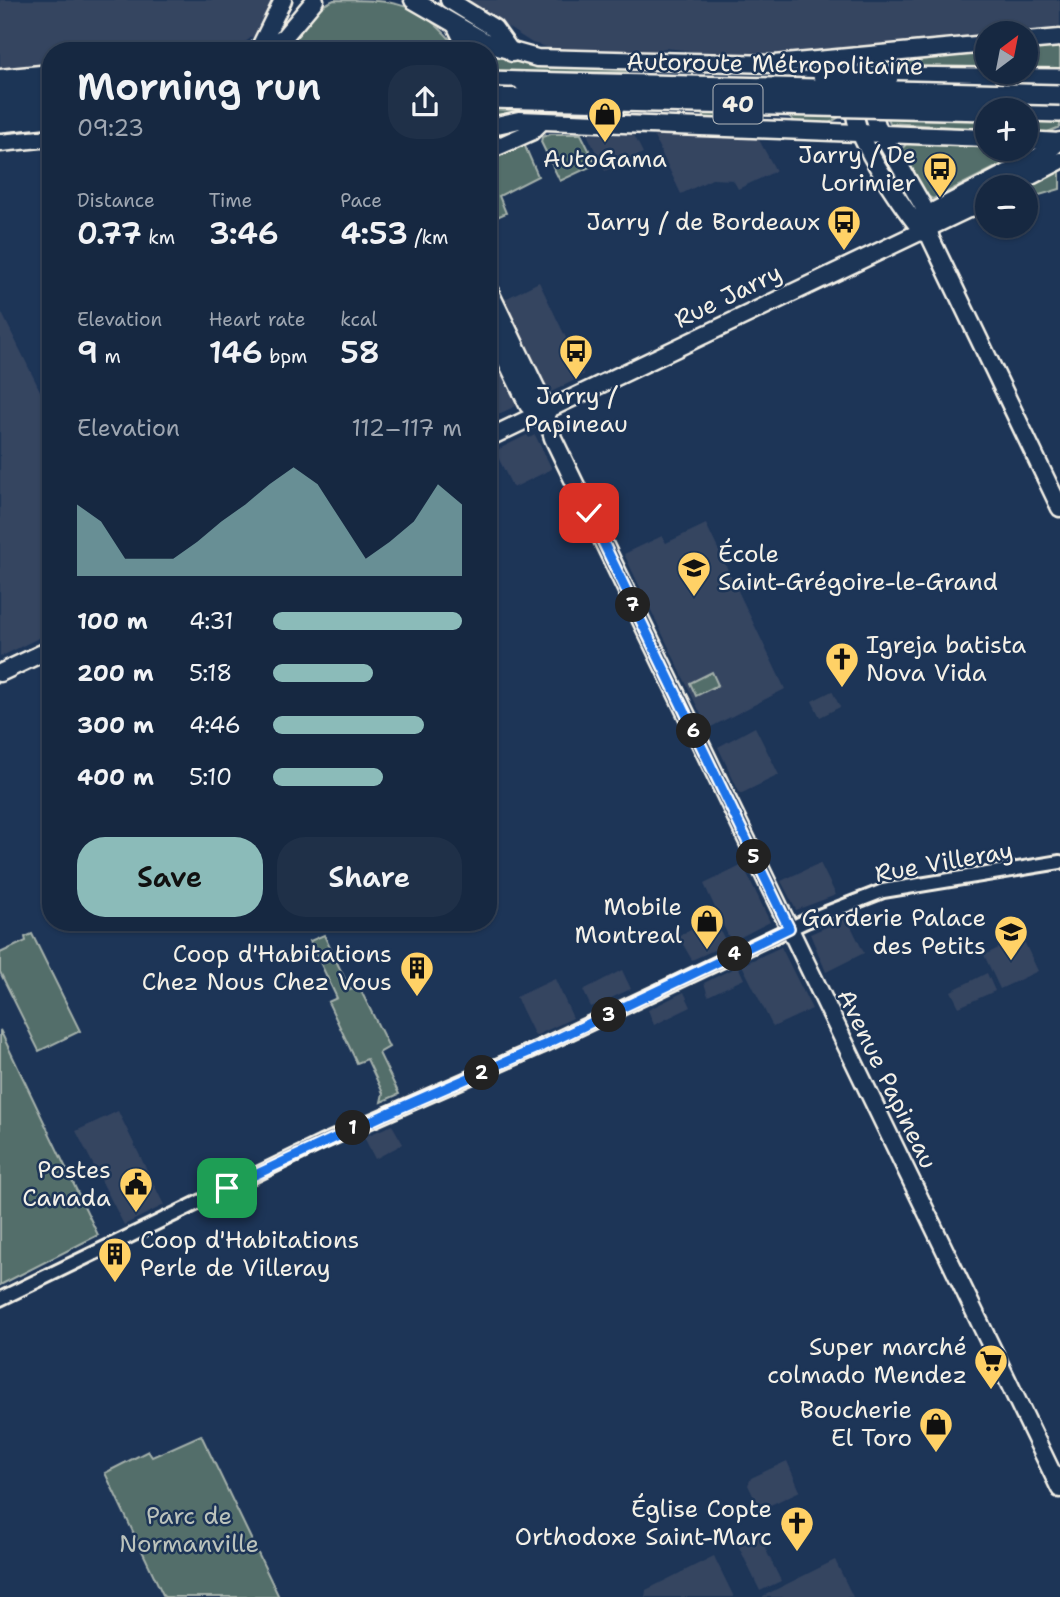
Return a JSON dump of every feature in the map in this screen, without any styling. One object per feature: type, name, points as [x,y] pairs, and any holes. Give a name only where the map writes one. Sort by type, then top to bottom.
[{"type":"highway","points":[[684,86],[757,75],[867,67],[1060,79]]},
{"type":"highway","name":"Autoroute Métropolitaine","points":[[497,81],[1060,95]]},
{"type":"highway","points":[[0,91],[42,87]]},
{"type":"highway","name":"Autoroute Métropolitaine","points":[[497,99],[975,110]]},
{"type":"highway","points":[[0,105],[42,101]]},
{"type":"highway","points":[[1038,111],[1060,112]]},
{"type":"highway","points":[[0,122],[42,118]]},
{"type":"main road","points":[[262,42],[283,0]]},
{"type":"main road","points":[[413,0],[489,42]]},
{"type":"main road","points":[[449,0],[494,28],[512,53]]},
{"type":"main road","points":[[284,42],[312,1]]},
{"type":"main road","points":[[456,26],[464,42]]},
{"type":"main road","points":[[1038,40],[1060,37]]},
{"type":"main road","points":[[497,46],[512,53],[558,59],[867,67],[975,46]]},
{"type":"main road","points":[[0,78],[42,74]]},
{"type":"main road","points":[[855,115],[860,132],[907,212],[923,229],[1060,508]]},
{"type":"main road","points":[[874,116],[880,133],[923,206],[923,229]]},
{"type":"main road","points":[[497,125],[511,121],[668,119],[975,137]]},
{"type":"main road","points":[[497,147],[531,132],[541,122]]},
{"type":"main road","points":[[0,143],[42,139]]},
{"type":"main road","points":[[1038,141],[1060,142]]},
{"type":"main road","points":[[923,229],[934,211],[1047,152],[1060,142]]},
{"type":"main road","points":[[1032,175],[1060,160]]},
{"type":"main road","points":[[923,229],[975,205]]},
{"type":"main road","name":"Rue Jarry","points":[[497,434],[542,416],[639,365],[923,229]]},
{"type":"main road","name":"Avenue Papineau","points":[[497,307],[541,398],[542,416],[1060,1489]]},
{"type":"main road","name":"Avenue Papineau","points":[[497,341],[528,405],[542,416]]},
{"type":"main road","points":[[0,673],[42,653]]},
{"type":"street","name":"Rue Villeray","points":[[0,1299],[321,1143],[542,1046],[789,928],[883,891],[1060,862]]},
{"type":"shaded area","points":[[0,0],[275,0],[257,33],[245,42],[42,42],[42,64],[0,69]]},
{"type":"shaded area","points":[[465,0],[1060,0],[1060,27],[1038,29],[1038,21],[975,21],[975,36],[794,54],[710,53],[665,48],[651,52],[558,50],[532,43]]},
{"type":"shaded area","points":[[587,134],[634,135],[643,153],[605,171]]},
{"type":"shaded area","points":[[654,137],[758,138],[776,171],[738,189],[733,180],[712,179],[681,194]]},
{"type":"shaded area","points":[[539,282],[584,375],[574,377],[575,380],[551,392],[546,389],[503,300]]},
{"type":"shaded area","points":[[0,309],[42,395],[42,636],[0,657]]},
{"type":"shaded area","points":[[497,363],[516,406],[497,415]]},
{"type":"shaded area","points":[[527,435],[529,438],[535,435],[552,469],[513,488],[497,450]]},
{"type":"shaded area","name":"École Saint-Grégoire-le-Grand","points":[[706,524],[785,689],[711,727],[706,725],[624,554],[662,536],[666,543]]},
{"type":"shaded area","points":[[832,691],[840,707],[820,717],[812,701]]},
{"type":"shaded area","points":[[755,727],[779,775],[740,794],[718,747]]},
{"type":"shaded area","points":[[820,863],[836,895],[796,910],[781,881]]},
{"type":"shaded area","points":[[743,865],[770,922],[731,942],[704,884]]},
{"type":"shaded area","points":[[714,918],[727,944],[692,960],[678,936]]},
{"type":"shaded area","points":[[847,918],[864,953],[826,972],[810,934]]},
{"type":"shaded area","name":"Garderie Palace des Petits","points":[[1022,937],[1038,971],[1000,989],[984,955]]},
{"type":"shaded area","points":[[781,947],[812,1009],[773,1027],[742,965]]},
{"type":"shaded area","points":[[738,966],[744,979],[708,996],[704,983]]},
{"type":"shaded area","points":[[622,970],[631,989],[591,1007],[583,990]]},
{"type":"shaded area","points":[[987,973],[995,991],[959,1007],[951,991]]},
{"type":"shaded area","points":[[555,979],[573,1018],[535,1036],[516,997]]},
{"type":"shaded area","points":[[684,992],[691,1007],[654,1025],[648,1010]]},
{"type":"shaded area","points":[[118,1111],[164,1205],[124,1225],[76,1131]]},
{"type":"shaded area","points":[[392,1125],[403,1144],[375,1159],[364,1137]]},
{"type":"shaded area","points":[[787,1461],[800,1491],[760,1510],[748,1485],[751,1478]]},
{"type":"shaded area","points":[[763,1532],[770,1545],[765,1548],[781,1581],[760,1591],[738,1545]]},
{"type":"shaded area","points":[[714,1556],[734,1597],[645,1597],[646,1590]]},
{"type":"shaded area","points":[[835,1560],[853,1597],[763,1597],[763,1596]]},
{"type":"green space","points":[[334,0],[374,1],[404,6],[432,22],[452,42],[294,42],[306,20]]},
{"type":"green space","points":[[1060,45],[1060,75],[1038,75],[1038,47]]},
{"type":"green space","points":[[975,53],[975,74],[881,72],[885,62]]},
{"type":"green space","points":[[497,54],[537,65],[628,68],[628,72],[497,73]]},
{"type":"green space","points":[[497,107],[627,110],[627,113],[620,117],[519,112],[497,115]]},
{"type":"green space","points":[[702,112],[760,113],[746,122],[706,120]]},
{"type":"green space","points":[[788,115],[838,115],[838,118],[829,123],[795,122]]},
{"type":"green space","points":[[887,116],[975,119],[975,128],[890,123]]},
{"type":"green space","points":[[1038,120],[1060,120],[1060,127],[1038,133]]},
{"type":"green space","points":[[551,134],[581,134],[596,164],[560,181],[541,142],[542,137]]},
{"type":"green space","points":[[907,143],[975,145],[975,161],[1008,161],[980,175],[975,175],[975,178],[933,199],[926,195],[905,156],[911,156],[901,150]]},
{"type":"green space","points":[[524,144],[538,176],[499,196],[506,213],[497,217],[497,157]]},
{"type":"green space","points":[[1060,167],[1060,189],[1038,195],[1038,180]]},
{"type":"green space","points":[[712,672],[718,685],[696,696],[690,683]]},
{"type":"green space","points":[[32,934],[80,1031],[39,1051],[0,972],[0,953],[26,941],[25,937]]},
{"type":"green space","points":[[324,935],[350,990],[359,987],[389,1047],[379,1053],[399,1094],[381,1102],[383,1093],[367,1059],[357,1063],[328,1002],[337,998],[310,941]]},
{"type":"green space","points":[[0,1030],[98,1235],[0,1285]]},
{"type":"green space","name":"Parc de Normanville","points":[[201,1435],[279,1597],[164,1597],[105,1473],[148,1451],[152,1457]]},
{"type":"place","name":"AutoGama","points":[[605,144]]},
{"type":"place","name":"Jarry / De Lorimier","points":[[940,199]]},
{"type":"place","name":"Jarry / de Bordeaux","points":[[844,252]]},
{"type":"place","name":"Jarry / Papineau","points":[[576,381]]},
{"type":"place","name":"École Saint-Grégoire-le-Grand","points":[[694,598]]},
{"type":"place","name":"Igreja batista Nova Vida","points":[[842,689]]},
{"type":"place","name":"Mobile Montreal","points":[[707,951]]},
{"type":"place","name":"Garderie Palace des Petits","points":[[1011,962]]},
{"type":"place","name":"Coop d'Habitations Chez Nous Chez Vous","points":[[417,998]]},
{"type":"place","name":"Postes Canada","points":[[136,1214]]},
{"type":"place","name":"Coop d'Habitations Perle de Villeray","points":[[115,1284]]},
{"type":"place","name":"Super marché colmado Mendez","points":[[991,1391]]},
{"type":"place","name":"Boucherie El Toro","points":[[936,1454]]},
{"type":"place","name":"Église Copte Orthodoxe Saint-Marc","points":[[797,1553]]},
{"type":"route","points":[[227,1188],[321,1143],[542,1046],[789,928],[589,513]]}]
